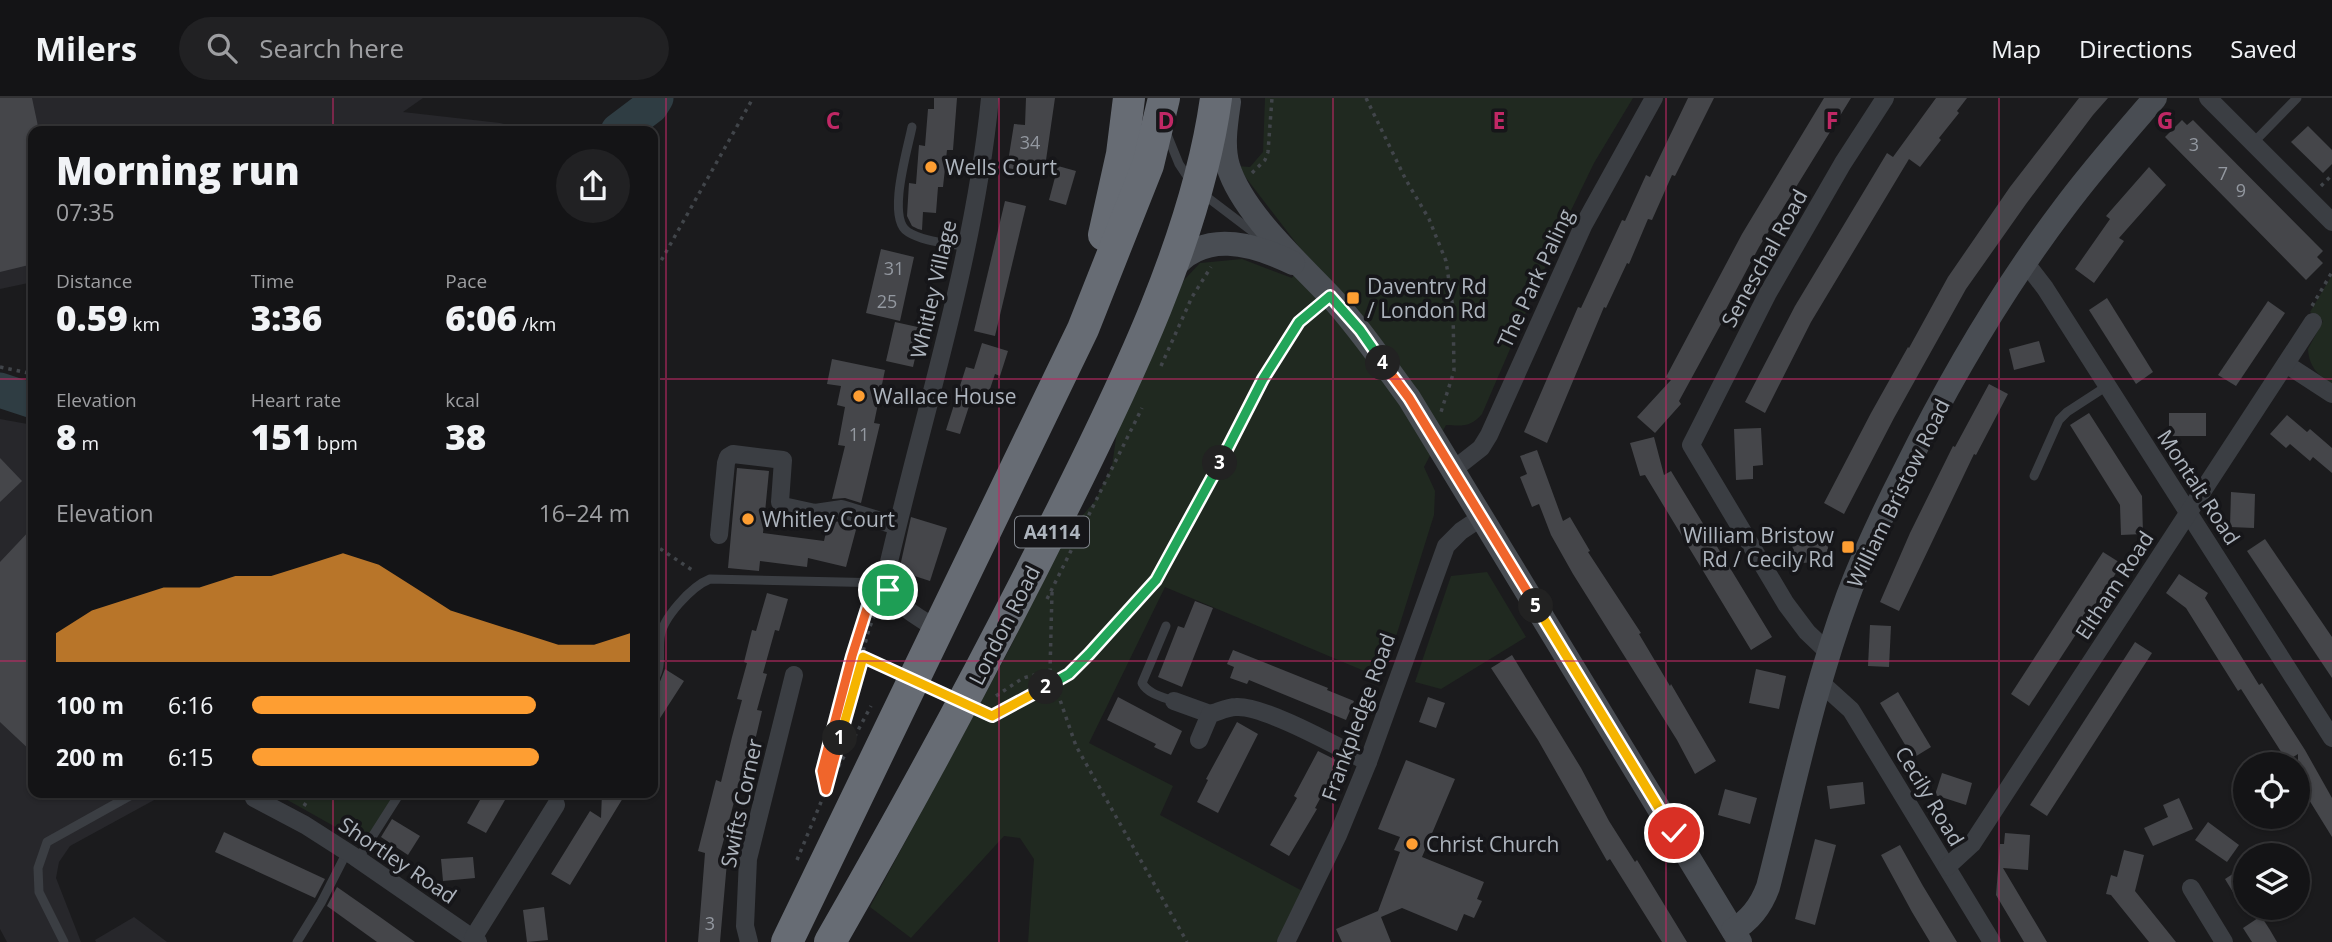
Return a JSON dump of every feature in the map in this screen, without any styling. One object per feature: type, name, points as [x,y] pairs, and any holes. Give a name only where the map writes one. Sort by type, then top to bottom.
[{"type":"highway","name":"A4114","points":[[787,942],[1083,329],[1148,165],[1164,98]]},
{"type":"highway","name":"London Road","points":[[830,942],[895,830],[995,645],[1106,423],[1168,275],[1196,188],[1210,136],[1216,98]]},
{"type":"highway","name":"A4114","points":[[1083,329],[1122,154],[1129,104]]},
{"type":"street","name":"Whitley Village","points":[[881,583],[886,575],[967,247],[986,140],[990,98]]},
{"type":"street","points":[[1229,98],[1225,153],[1237,187],[1300,266],[1360,330],[1409,398],[1737,936]]},
{"type":"street","name":"The Park Paling","points":[[1453,470],[1481,448],[1489,435],[1583,226],[1654,98]]},
{"type":"street","name":"Seneschal Road","points":[[1829,653],[1807,632],[1786,604],[1691,445],[1768,293],[1843,163],[1885,98]]},
{"type":"street","name":"William Bristow Road","points":[[1737,936],[1760,906],[1768,887],[1820,682],[1849,595],[1887,507],[1922,436],[1972,346],[2025,262],[2065,206],[2155,98]]},
{"type":"street","points":[[2208,98],[2332,222]]},
{"type":"street","points":[[1168,275],[1189,253],[1220,243],[1255,247],[1300,266]]},
{"type":"street","name":"Montalt Road","points":[[2025,262],[2045,288],[2332,738]]},
{"type":"street","name":"Eltham Road","points":[[1947,867],[1972,844],[2313,322]]},
{"type":"street","points":[[2286,365],[2332,394]]},
{"type":"street","points":[[719,535],[726,463],[728,457],[733,454],[783,460],[780,502],[783,506],[815,513],[842,509],[897,526]]},
{"type":"street","name":"Frankpledge Road","points":[[1286,942],[1338,835],[1368,762],[1446,546],[1482,517]]},
{"type":"street","points":[[881,583],[904,608],[937,629]]},
{"type":"street","name":"Swifts Corner","points":[[749,942],[745,926],[748,859],[794,675]]},
{"type":"street","name":"Cecily Road","points":[[1820,682],[1851,710],[1992,942]]},
{"type":"street","points":[[1174,701],[1210,714],[1232,707],[1246,708],[1307,731],[1368,762]]},
{"type":"street","points":[[1199,740],[1210,714]]},
{"type":"street","name":"Shortley Road","points":[[254,798],[353,855],[475,940]]},
{"type":"street","points":[[475,940],[556,805]]},
{"type":"street","points":[[2191,888],[2224,942]]},
{"type":"lane","points":[[1164,98],[1168,139],[1179,164],[1196,188],[1227,214],[1300,266]]},
{"type":"lane","points":[[2253,143],[2297,98]]},
{"type":"lane","points":[[912,127],[899,188],[899,220],[902,228],[917,236],[967,247]]},
{"type":"lane","points":[[2034,476],[2059,420],[2107,386]]},
{"type":"lane","points":[[658,670],[661,664],[660,637],[665,623],[677,607],[710,579],[881,583]]},
{"type":"lane","points":[[1166,626],[1142,683],[1144,688],[1152,693],[1174,701]]},
{"type":"lane","points":[[64,942],[39,892],[38,868],[47,842],[126,798]]},
{"type":"lane","points":[[297,942],[353,855],[396,798]]},
{"type":"path","points":[[658,267],[753,98]]},
{"type":"path","points":[[1237,187],[1265,160],[1272,98]]},
{"type":"path","points":[[1366,98],[1406,180],[1429,219],[1446,261],[1453,308],[1454,371],[1443,410],[1430,433]]},
{"type":"path","points":[[2313,322],[2307,314],[2332,272]]},
{"type":"path","points":[[863,657],[992,716],[1069,674],[1156,580],[1263,379],[1299,322],[1330,296]]},
{"type":"path","points":[[0,367],[28,372]]},
{"type":"path","points":[[658,547],[692,569],[704,582]]},
{"type":"path","points":[[869,629],[826,790],[822,771],[852,656],[881,583]]},
{"type":"path","points":[[1053,590],[1050,671],[1076,746],[1187,942]]},
{"type":"path","points":[[990,699],[1023,678],[1050,671]]},
{"type":"shaded area","points":[[0,98],[423,98],[403,112],[512,126],[28,126],[28,283],[0,289]]},
{"type":"shaded area","points":[[1265,98],[1633,98],[1594,163],[1560,233],[1482,414],[1466,425],[1446,425],[1424,467],[1435,491],[1434,515],[1381,678],[1165,587],[1089,743],[1173,786],[1160,815],[1310,895],[1286,942],[1028,942],[1034,859],[1020,838],[1004,836],[911,938],[870,907],[1010,648],[1062,539],[1095,501],[1112,466],[1118,424],[1184,280],[1200,263],[1242,259],[1292,278],[1306,256],[1237,166],[1250,167],[1263,152]]},
{"type":"shaded area","points":[[2332,275],[2332,384],[2315,370],[2308,349],[2323,321],[2310,312]]},
{"type":"shaded area","points":[[0,419],[28,424],[28,798],[158,798],[70,846],[59,862],[56,878],[81,942],[7,942],[0,929]]},
{"type":"shaded area","points":[[1487,572],[1526,637],[1441,689],[1415,682],[1451,576]]},
{"type":"shaded area","points":[[284,798],[394,798],[364,843]]},
{"type":"shaded area","points":[[134,917],[167,942],[96,942],[95,940]]},
{"type":"building","points":[[0,98],[32,98],[38,126],[28,126],[28,265],[0,272]]},
{"type":"building","name":"Wells Court","points":[[934,98],[957,98],[953,150],[947,150],[943,187],[938,187],[936,213],[923,212],[922,230],[912,226],[907,216],[909,183],[916,184],[919,145],[925,146],[928,109],[934,109]]},
{"type":"building","points":[[1026,98],[1055,98],[1044,174],[1007,168],[1014,124],[1025,125]]},
{"type":"building","points":[[1688,98],[1714,98],[1675,176],[1672,175],[1652,220],[1648,219],[1606,308],[1604,307],[1547,443],[1524,432],[1578,307],[1581,308],[1646,175],[1650,177]]},
{"type":"building","points":[[1824,98],[1851,98],[1759,247],[1679,401],[1681,404],[1655,433],[1637,417],[1671,380],[1666,377],[1742,234]]},
{"type":"building","points":[[1936,98],[1967,98],[1939,138],[1941,140],[1920,167],[1909,159],[1811,322],[1765,413],[1745,402],[1795,306],[1887,153],[1893,157]]},
{"type":"building","points":[[2079,98],[2108,98],[2026,204],[1966,289],[1844,514],[1824,503],[1948,277],[2010,187]]},
{"type":"building","points":[[2182,120],[2187,125],[2193,120],[2323,251],[2317,257],[2323,263],[2306,280],[2165,137]]},
{"type":"building","points":[[2308,126],[2332,150],[2332,164],[2323,173],[2291,142]]},
{"type":"building","points":[[1058,166],[1076,171],[1066,205],[1049,200]]},
{"type":"building","points":[[2149,167],[2166,185],[2119,238],[2124,241],[2094,283],[2075,269],[2110,219],[2106,216]]},
{"type":"building","points":[[1005,201],[1026,206],[995,336],[974,331]]},
{"type":"building","points":[[881,249],[914,257],[900,321],[866,313]]},
{"type":"building","points":[[2107,298],[2153,372],[2136,384],[2089,310]]},
{"type":"building","points":[[2268,301],[2285,313],[2236,386],[2218,375]]},
{"type":"building","points":[[895,322],[922,328],[913,367],[886,361]]},
{"type":"building","points":[[2039,341],[2045,362],[2014,370],[2009,349]]},
{"type":"building","points":[[982,343],[1008,351],[1000,376],[995,374],[986,401],[972,397],[960,434],[946,430],[966,367],[974,369]]},
{"type":"building","points":[[832,359],[885,370],[874,423],[880,424],[861,503],[845,498],[832,499],[845,446],[838,445],[845,407],[837,405],[841,386],[827,384]]},
{"type":"building","points":[[1989,384],[2008,394],[1976,455],[1974,454],[1899,611],[1880,602],[1953,446],[1955,447]]},
{"type":"building","points":[[2089,413],[2142,496],[2143,534],[2121,535],[2120,505],[2070,425]]},
{"type":"building","points":[[2169,413],[2206,413],[2206,436],[2169,436]]},
{"type":"building","points":[[2287,415],[2307,432],[2310,429],[2332,448],[2332,473],[2313,457],[2310,461],[2290,444],[2286,448],[2270,434]]},
{"type":"building","points":[[1761,428],[1763,465],[1753,466],[1753,479],[1736,480],[1734,429]]},
{"type":"building","points":[[1654,437],[1664,475],[1671,471],[1772,637],[1751,650],[1645,475],[1640,476],[1630,443]]},
{"type":"building","points":[[1537,450],[1563,521],[1570,517],[1590,551],[1588,552],[1641,633],[1639,634],[1716,761],[1695,774],[1677,740],[1573,574],[1551,535],[1539,504],[1532,507],[1520,477],[1527,474],[1520,456]]},
{"type":"building","points":[[0,458],[22,481],[0,502]]},
{"type":"building","points":[[737,468],[769,471],[763,533],[824,541],[828,523],[841,521],[857,526],[846,567],[808,558],[807,567],[760,561],[759,571],[728,568]]},
{"type":"building","points":[[2231,492],[2255,494],[2254,528],[2230,527]]},
{"type":"building","points":[[911,517],[947,528],[930,581],[899,571]]},
{"type":"building","points":[[28,532],[28,748],[0,722],[0,562]]},
{"type":"building","points":[[1827,538],[1829,560],[1795,564],[1792,543]]},
{"type":"building","points":[[2265,539],[2332,637],[2332,678],[2247,551]]},
{"type":"building","points":[[2103,552],[2122,564],[2029,706],[2011,694]]},
{"type":"building","points":[[2179,574],[2208,593],[2205,598],[2259,685],[2262,683],[2306,752],[2281,752],[2241,689],[2238,691],[2186,608],[2166,593]]},
{"type":"building","points":[[767,593],[788,599],[779,631],[775,630],[763,673],[767,674],[757,710],[762,711],[753,749],[744,781],[740,780],[718,861],[727,862],[720,942],[698,942],[705,853],[698,851],[716,780],[721,782],[742,700],[737,699],[747,663],[744,662],[752,630],[756,631]]},
{"type":"building","points":[[1195,601],[1213,608],[1182,687],[1158,677],[1178,626],[1184,628]]},
{"type":"building","points":[[1870,625],[1891,626],[1889,667],[1868,666]]},
{"type":"building","points":[[2135,642],[2152,653],[2047,816],[2030,805]]},
{"type":"building","points":[[1233,650],[1354,701],[1346,720],[1249,680],[1247,684],[1230,678],[1234,667],[1227,664]]},
{"type":"building","points":[[1512,655],[1581,768],[1609,821],[1635,862],[1637,860],[1687,942],[1662,942],[1610,859],[1607,861],[1538,740],[1491,668]]},
{"type":"building","points":[[665,669],[684,681],[658,721],[658,685]]},
{"type":"building","points":[[1756,669],[1786,676],[1779,709],[1749,703]]},
{"type":"building","points":[[1898,692],[1931,747],[1913,758],[1880,703]]},
{"type":"building","points":[[1118,697],[1182,731],[1171,755],[1154,747],[1156,744],[1107,720]]},
{"type":"building","points":[[1428,697],[1445,703],[1436,728],[1419,722]]},
{"type":"building","points":[[1237,722],[1258,734],[1218,813],[1197,802],[1208,780],[1206,779]]},
{"type":"building","points":[[1318,751],[1340,762],[1315,808],[1317,809],[1289,856],[1270,845],[1297,798],[1294,796]]},
{"type":"building","points":[[2310,759],[2332,798],[2332,837],[2310,801]]},
{"type":"building","name":"Christ Church","points":[[1406,760],[1455,779],[1422,857],[1484,882],[1477,899],[1482,901],[1474,918],[1464,914],[1457,931],[1402,908],[1381,917],[1391,942],[1342,942],[1336,929],[1378,911],[1400,852],[1394,850],[1400,837],[1378,829]]},
{"type":"building","points":[[1942,773],[1972,783],[1966,805],[1935,795]]},
{"type":"building","points":[[1863,782],[1865,804],[1830,809],[1827,786]]},
{"type":"building","points":[[1725,789],[1757,798],[1750,824],[1718,815]]},
{"type":"building","points":[[481,798],[506,798],[486,833],[467,823]]},
{"type":"building","points":[[602,798],[623,798],[570,885],[551,874],[590,811],[601,818]]},
{"type":"building","points":[[2179,798],[2193,829],[2153,846],[2144,828],[2168,817],[2163,805]]},
{"type":"building","points":[[392,819],[420,836],[408,855],[381,837]]},
{"type":"building","points":[[2208,822],[2236,843],[2233,843],[2233,854],[2227,862],[2195,840]]},
{"type":"building","points":[[224,832],[325,879],[315,898],[215,852]]},
{"type":"building","points":[[2005,833],[2030,835],[2028,870],[2003,868],[2047,942],[2024,942],[1996,895],[2000,844],[2004,844]]},
{"type":"building","points":[[1815,839],[1836,845],[1815,925],[1795,919]]},
{"type":"building","points":[[1900,845],[1957,942],[1930,942],[1912,912],[1881,855]]},
{"type":"building","points":[[2124,850],[2144,855],[2135,891],[2176,942],[2149,942],[2111,895],[2106,894],[2111,875],[2117,877]]},
{"type":"building","points":[[473,857],[475,878],[443,881],[441,859]]},
{"type":"building","points":[[2233,874],[2233,892],[2225,879]]},
{"type":"building","points":[[337,887],[415,942],[377,942],[327,906]]},
{"type":"building","points":[[544,907],[548,940],[527,942],[523,910]]},
{"type":"building","points":[[2255,920],[2263,920],[2277,942],[2252,942],[2243,928]]},
{"type":"waterway","points":[[625,126],[651,106],[656,98]]},
{"type":"waterway","points":[[0,390],[28,399]]},
{"type":"place","name":"Wells Court","points":[[931,167]]},
{"type":"place","name":"Daventry Rd / London Rd","points":[[1353,298]]},
{"type":"place","name":"Wallace House","points":[[859,396]]},
{"type":"place","name":"Whitley Court","points":[[748,519]]},
{"type":"place","name":"William Bristow Rd / Cecily Rd","points":[[1848,547]]},
{"type":"place","name":"Christ Church","points":[[1412,844]]},
{"type":"route","points":[[888,590],[887,583],[875,583],[852,656],[822,771],[826,790],[863,657],[992,716],[1069,674],[1156,580],[1263,379],[1299,322],[1330,296],[1360,330],[1409,398],[1674,833]]}]
